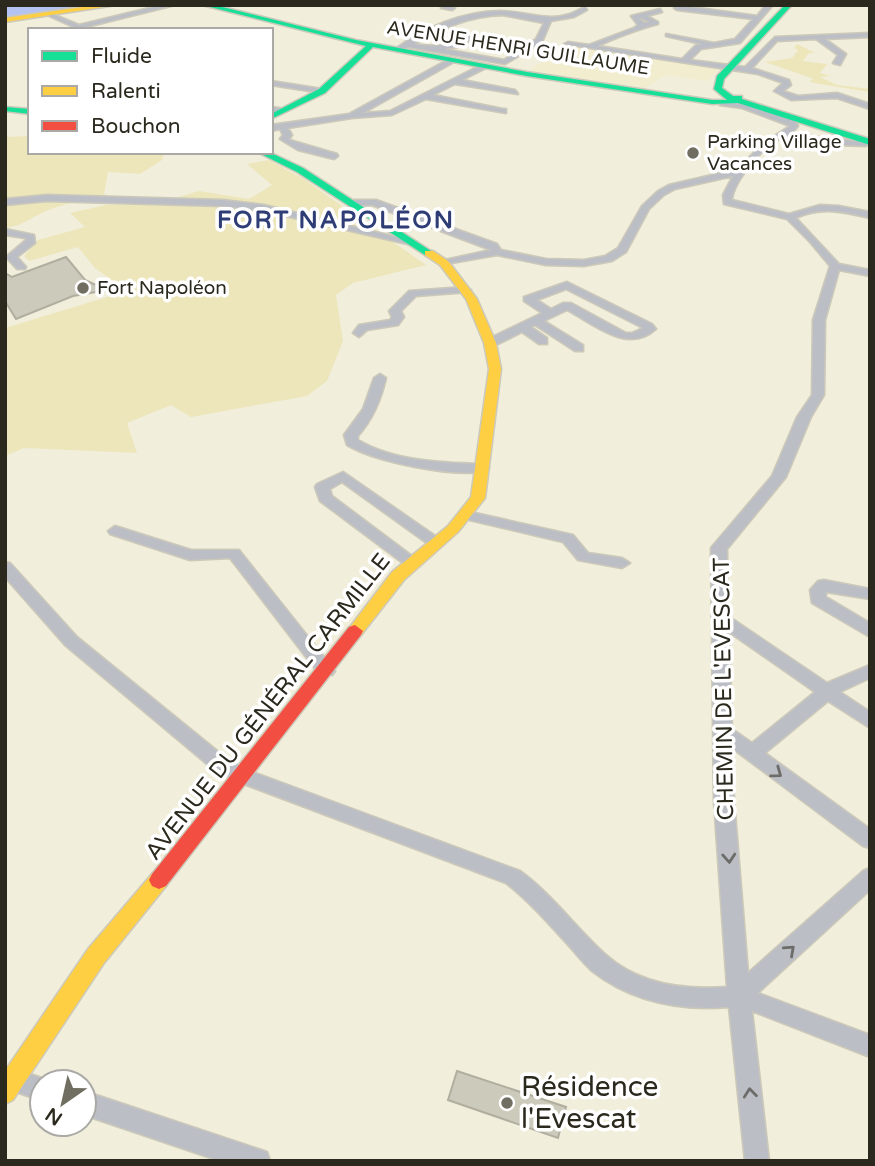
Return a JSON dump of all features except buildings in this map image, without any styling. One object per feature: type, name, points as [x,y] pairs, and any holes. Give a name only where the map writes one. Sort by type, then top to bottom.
[{"type":"street","points":[[5,20],[47,18],[113,5]]},
{"type":"street","points":[[141,5],[156,11]]},
{"type":"street","points":[[47,18],[78,27],[156,11],[172,5]]},
{"type":"street","name":"AVENUE HENRI GUILLAUME","points":[[205,5],[370,45],[406,46],[451,60],[483,66],[701,100],[734,100],[801,118],[868,141]]},
{"type":"street","points":[[680,5],[677,8],[759,18]]},
{"type":"street","points":[[684,61],[699,47],[737,41],[770,5]]},
{"type":"street","points":[[733,70],[789,5]]},
{"type":"street","points":[[514,14],[521,6],[531,6]]},
{"type":"street","points":[[452,8],[547,20],[587,7]]},
{"type":"street","points":[[642,24],[633,17],[660,10]]},
{"type":"street","points":[[406,46],[438,27],[475,13]]},
{"type":"street","points":[[591,47],[630,33],[642,24],[656,23],[640,15]]},
{"type":"street","points":[[406,46],[505,62],[539,40],[547,20]]},
{"type":"street","points":[[668,35],[714,45]]},
{"type":"street","points":[[854,35],[870,41]]},
{"type":"street","points":[[734,100],[717,85],[772,40],[870,35]]},
{"type":"street","points":[[817,37],[842,54],[837,63]]},
{"type":"street","points":[[429,48],[461,44],[467,38]]},
{"type":"street","points":[[568,44],[733,70],[786,82],[788,85],[778,92],[787,97],[805,99],[835,95],[870,107]]},
{"type":"street","points":[[276,116],[322,91],[370,45]]},
{"type":"street","points":[[351,116],[451,60]]},
{"type":"street","points":[[276,116],[384,116],[483,66]]},
{"type":"street","points":[[454,81],[514,92]]},
{"type":"street","points":[[273,83],[322,91]]},
{"type":"street","points":[[424,96],[503,111]]},
{"type":"street","name":"AVENUE HENRI GUILLAUME","points":[[734,100],[743,106],[792,122],[794,127],[785,134]]},
{"type":"street","name":"AVENUE HENRI GUILLAUME","points":[[734,100],[833,137],[868,141]]},
{"type":"street","points":[[5,109],[28,111]]},
{"type":"street","points":[[276,116],[288,135],[321,144]]},
{"type":"street","points":[[833,137],[785,134],[770,141],[730,184],[727,202],[790,217],[814,240],[835,266],[870,273]]},
{"type":"street","points":[[288,135],[284,139],[299,149],[334,156]]},
{"type":"street","name":"AVENUE DU GÉNÉRAL CARMILLE","points":[[9,1086],[80,976],[412,562],[466,515],[478,498],[495,369],[490,343],[465,290],[444,263],[300,170],[265,154]]},
{"type":"street","points":[[444,263],[497,252],[546,262],[584,263],[608,259],[622,250],[645,208],[661,193],[672,187],[740,171]]},
{"type":"street","points":[[5,202],[47,198],[223,203],[264,208],[412,242]]},
{"type":"street","points":[[354,203],[373,202],[493,246],[497,252]]},
{"type":"street","points":[[790,217],[810,208],[824,207],[870,215]]},
{"type":"street","points":[[5,232],[29,234],[31,241],[11,257],[21,267]]},
{"type":"street","name":"CHEMIN DE L'EVESCAT","points":[[757,1161],[739,996],[724,801],[719,548],[779,477],[804,417],[820,390],[820,320],[835,266]]},
{"type":"street","points":[[490,343],[567,304],[623,335],[634,337],[650,329],[567,285],[527,299],[548,312]]},
{"type":"street","points":[[359,333],[363,327],[394,323],[398,317],[395,311],[413,293],[465,290]]},
{"type":"street","points":[[535,320],[579,348]]},
{"type":"street","points":[[523,327],[543,341]]},
{"type":"street","points":[[380,378],[373,404],[364,421],[351,435],[352,442],[397,457],[452,469],[482,468]]},
{"type":"street","points":[[412,562],[325,498],[322,487],[343,476],[436,543]]},
{"type":"street","points":[[466,515],[568,538],[583,558],[622,563]]},
{"type":"street","points":[[115,531],[190,555],[234,553],[326,671]]},
{"type":"street","points":[[5,566],[71,641],[220,764],[243,776],[513,877],[532,891],[599,963],[628,981],[667,996],[700,999],[739,996],[870,1046]]},
{"type":"street","points":[[870,594],[824,584],[818,590],[818,599],[870,631]]},
{"type":"street","points":[[720,618],[870,721]]},
{"type":"street","points":[[751,754],[826,692],[870,671]]},
{"type":"street","points":[[723,732],[870,840]]},
{"type":"street","points":[[739,996],[870,877]]},
{"type":"street","points":[[9,1086],[28,1088]]},
{"type":"street","points":[[98,1108],[249,1158]]},
{"type":"shaded area","points":[[797,44],[815,53],[809,53],[803,61],[827,64],[820,73],[831,76],[820,77],[837,85],[870,89],[870,92],[814,83],[809,81],[814,79],[765,62],[792,58],[798,50],[794,48]]},
{"type":"shaded area","points":[[565,46],[720,69],[708,81],[665,75],[645,88],[529,71]]},
{"type":"shaded area","points":[[28,136],[28,154],[164,154],[162,160],[140,174],[108,172],[104,194],[117,199],[67,204],[5,228],[5,137]]},
{"type":"shaded area","points":[[269,160],[304,179],[426,265],[353,283],[336,295],[343,341],[327,381],[307,396],[191,417],[171,405],[127,423],[137,453],[24,448],[5,456],[5,328],[127,291],[95,268],[78,247],[29,261],[24,256],[38,240],[85,227],[70,213],[106,205],[156,204],[199,191],[249,199],[272,185],[247,164]]},
{"type":"water","points":[[5,5],[103,5],[5,18]]},
{"type":"traffic: fast","points":[[205,5],[356,42],[527,74],[712,102],[734,102],[739,98]]},
{"type":"traffic: fast","points":[[789,5],[720,78],[718,89],[730,98],[870,142]]},
{"type":"traffic: fast","points":[[273,116],[322,91],[371,45]]},
{"type":"traffic: fast","points":[[5,109],[28,112]]},
{"type":"traffic: fast","points":[[265,154],[300,170],[429,253]]},
{"type":"traffic: slow","points":[[5,20],[113,5]]},
{"type":"traffic: slow","points":[[355,631],[398,576],[453,529],[478,498],[495,369],[490,343],[471,299],[444,263],[429,253]]},
{"type":"traffic: slow","points":[[5,1092],[96,956],[159,880]]},
{"type":"traffic: jam","points":[[159,880],[355,631]]},
{"type":"place","name":"Parking Village Vacances","points":[[693,153]]},
{"type":"place","name":"Fort Napoléon","points":[[83,288]]},
{"type":"place","name":"Résidence l'Evescat","points":[[507,1103]]},
{"type":"district","name":"FORT NAPOLÉON","points":[[336,220]]}]
